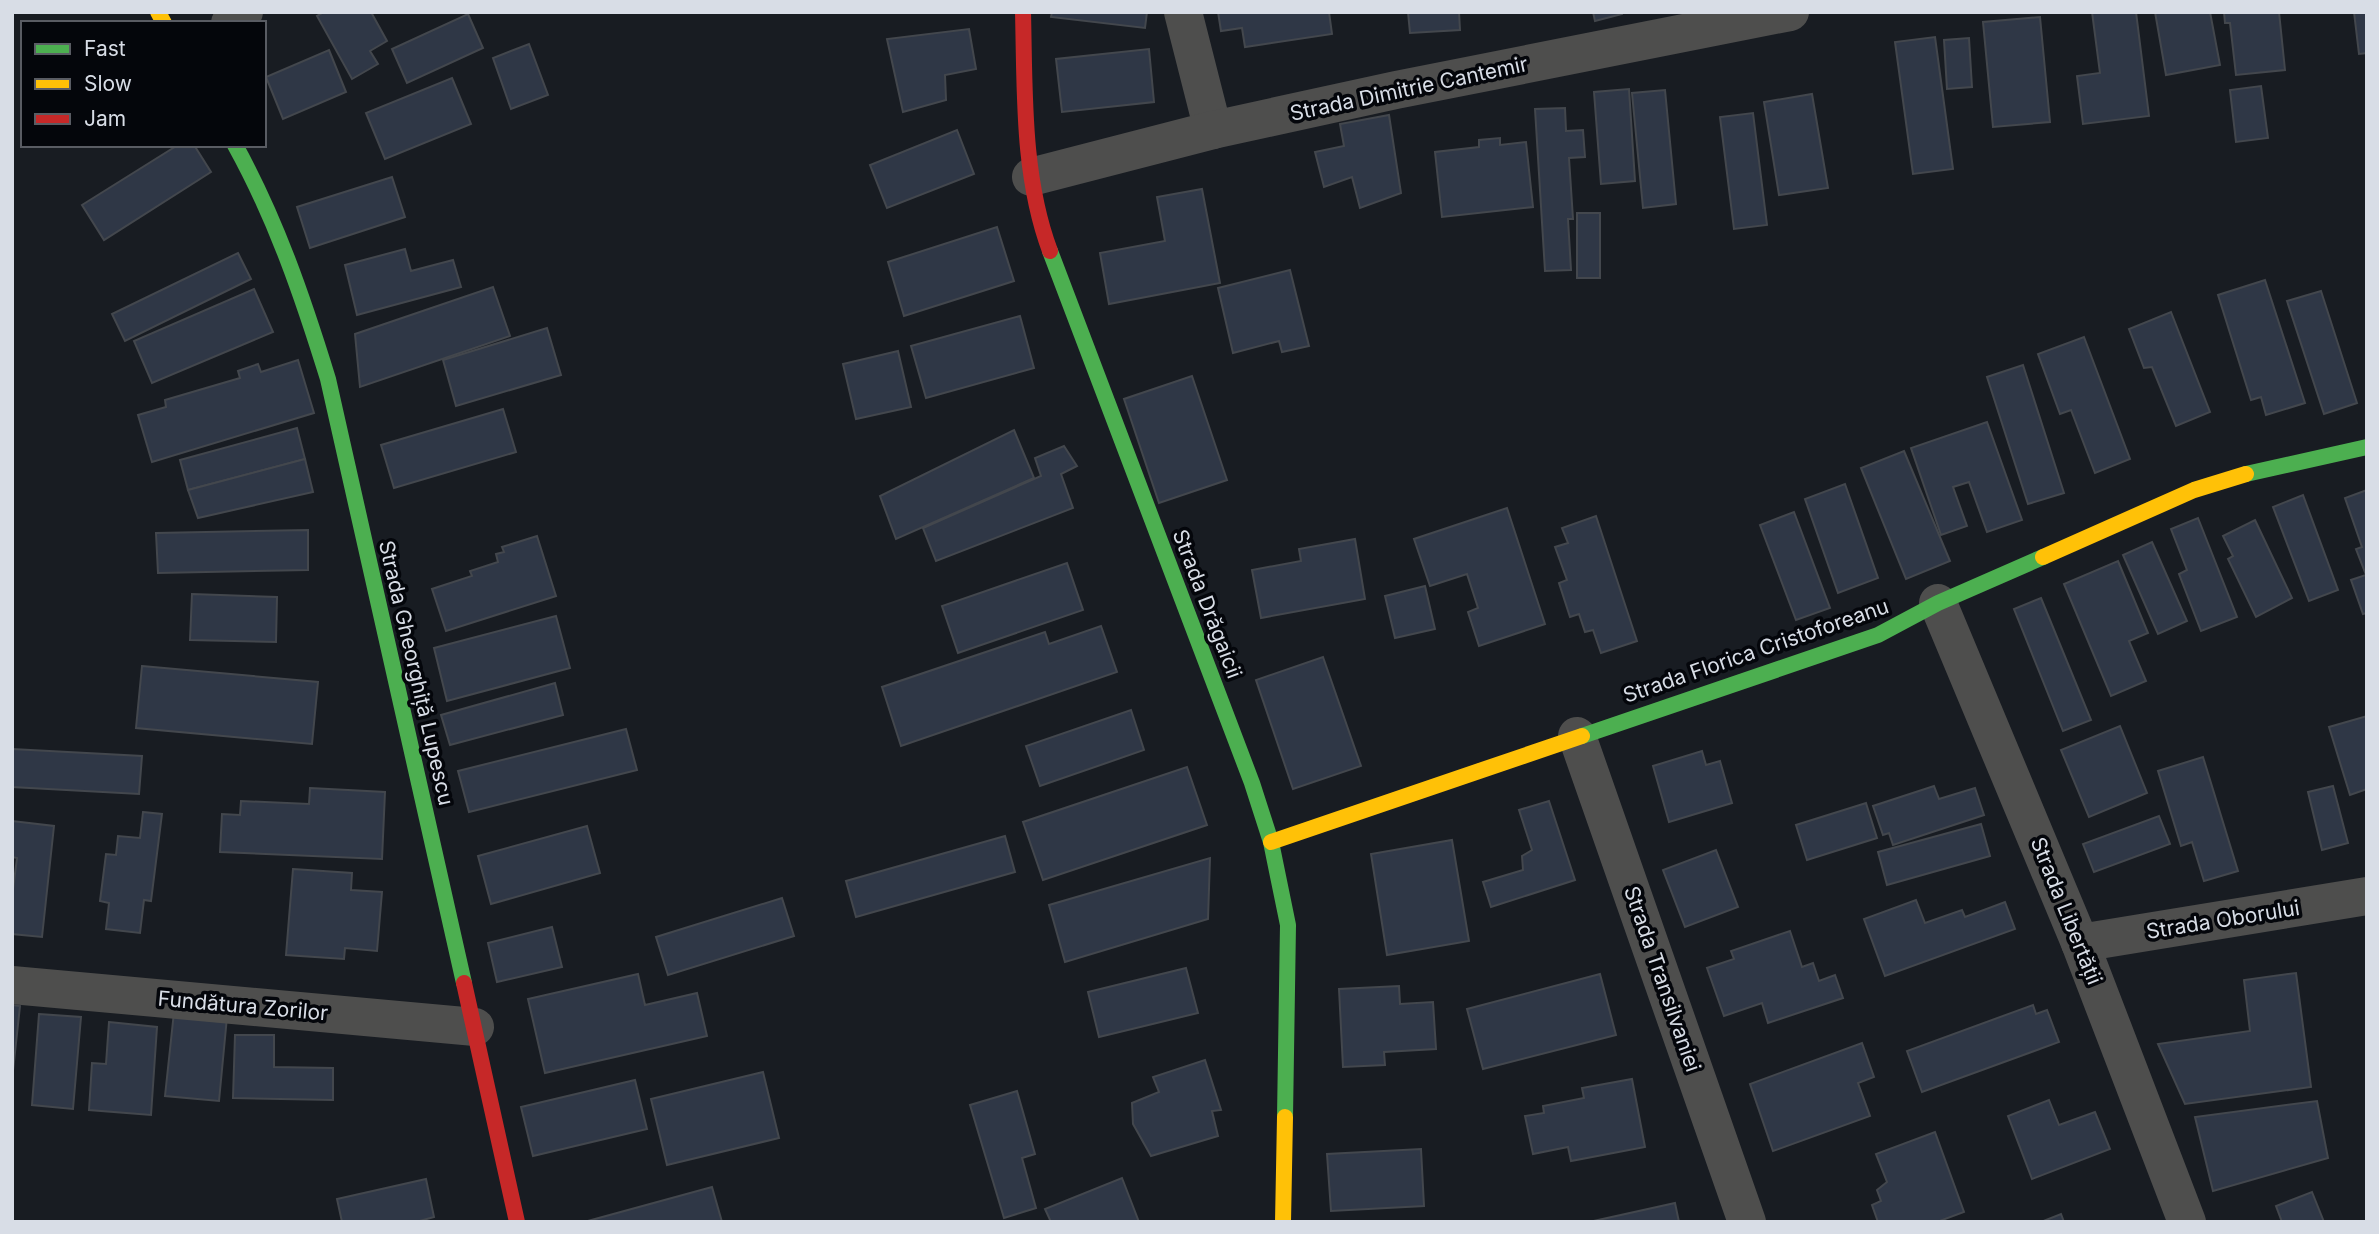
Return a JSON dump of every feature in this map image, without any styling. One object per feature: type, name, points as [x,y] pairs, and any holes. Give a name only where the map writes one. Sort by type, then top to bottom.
[{"type":"street","name":"Strada Drăgaicii","points":[[1023,12],[1025,104],[1031,177],[1047,242],[1252,783],[1271,842],[1288,925],[1283,1222]]},
{"type":"street","points":[[1183,12],[1213,130]]},
{"type":"street","name":"Strada Dimitrie Cantemir","points":[[1031,177],[1213,130],[1396,90],[1790,12]]},
{"type":"street","name":"Strada Gheorghiță Lupescu","points":[[236,147],[258,185],[273,221],[306,308],[328,379],[517,1222]]},
{"type":"street","name":"Strada Florica Cristoforeanu","points":[[1271,842],[1878,635],[1938,603],[2194,491],[2259,470],[2367,447]]},
{"type":"street","name":"Strada Libertății","points":[[1938,603],[2080,943],[2188,1222]]},
{"type":"street","name":"Strada Transilvaniei","points":[[1577,736],[1747,1222]]},
{"type":"street","name":"Strada Oborului","points":[[2080,943],[2367,896]]},
{"type":"street","name":"Fundătura Zorilor","points":[[12,985],[475,1027]]},
{"type":"building","points":[[324,12],[371,12],[387,41],[370,51],[378,64],[352,79],[317,16]]},
{"type":"building","points":[[1052,12],[1147,12],[1145,28],[1051,17]]},
{"type":"building","points":[[1218,12],[1329,12],[1332,34],[1245,47],[1242,28],[1221,31]]},
{"type":"building","points":[[1408,12],[1459,12],[1460,30],[1410,33]]},
{"type":"building","points":[[1593,12],[1622,12],[1622,14],[1595,21]]},
{"type":"building","points":[[2092,12],[2136,12],[2149,116],[2083,124],[2077,76],[2100,73]]},
{"type":"building","points":[[2155,12],[2210,12],[2220,65],[2166,75]]},
{"type":"building","points":[[2224,12],[2279,12],[2285,70],[2236,75],[2230,23],[2225,23]]},
{"type":"building","points":[[2354,12],[2367,12],[2367,53],[2359,54]]},
{"type":"building","points":[[468,14],[483,48],[407,83],[392,49]]},
{"type":"building","points":[[2040,17],[2050,122],[1993,127],[1983,22]]},
{"type":"building","points":[[969,29],[976,69],[945,75],[946,100],[903,112],[887,39]]},
{"type":"building","points":[[1935,37],[1953,169],[1913,174],[1895,42]]},
{"type":"building","points":[[1969,38],[1972,87],[1947,89],[1944,40]]},
{"type":"building","points":[[529,44],[548,95],[511,109],[493,58]]},
{"type":"building","points":[[1149,49],[1154,102],[1062,112],[1056,59]]},
{"type":"building","points":[[329,50],[346,92],[283,119],[266,77]]},
{"type":"building","points":[[452,78],[471,124],[385,159],[366,113]]},
{"type":"building","points":[[2261,86],[2268,138],[2236,142],[2230,90]]},
{"type":"building","points":[[1629,89],[1635,181],[1601,184],[1594,92]]},
{"type":"building","points":[[1665,90],[1676,204],[1643,208],[1632,93]]},
{"type":"building","points":[[1812,94],[1828,188],[1779,195],[1764,102]]},
{"type":"building","points":[[1565,108],[1566,131],[1583,130],[1585,157],[1569,158],[1573,219],[1568,219],[1571,270],[1545,271],[1535,109]]},
{"type":"building","points":[[1753,113],[1767,225],[1734,229],[1720,117]]},
{"type":"building","points":[[1389,115],[1401,193],[1360,208],[1352,177],[1324,187],[1315,152],[1344,146],[1340,124]]},
{"type":"building","points":[[957,130],[974,174],[887,208],[870,165]]},
{"type":"building","points":[[1500,138],[1500,145],[1526,142],[1533,207],[1442,217],[1435,152],[1479,147],[1479,140]]},
{"type":"building","points":[[175,147],[195,147],[211,172],[104,240],[82,205]]},
{"type":"building","points":[[392,177],[405,217],[310,248],[297,207]]},
{"type":"building","points":[[1202,189],[1220,283],[1109,304],[1100,253],[1165,241],[1157,197]]},
{"type":"building","points":[[1577,213],[1600,213],[1600,278],[1577,278]]},
{"type":"building","points":[[997,227],[1014,281],[904,316],[888,262]]},
{"type":"building","points":[[405,249],[411,271],[453,260],[461,287],[357,315],[345,265]]},
{"type":"building","points":[[238,253],[251,279],[125,341],[112,314]]},
{"type":"building","points":[[1290,270],[1309,346],[1282,352],[1279,341],[1233,353],[1218,288]]},
{"type":"building","points":[[2265,280],[2305,403],[2266,415],[2261,397],[2251,400],[2218,295]]},
{"type":"building","points":[[493,287],[510,336],[360,387],[355,334]]},
{"type":"building","points":[[254,289],[273,332],[152,383],[134,341]]},
{"type":"building","points":[[2321,291],[2357,403],[2324,414],[2287,301]]},
{"type":"building","points":[[2171,312],[2210,412],[2176,426],[2152,367],[2144,368],[2129,329]]},
{"type":"building","points":[[1020,316],[1034,368],[926,398],[911,346]]},
{"type":"building","points":[[547,328],[561,375],[456,406],[443,360]]},
{"type":"building","points":[[2084,337],[2130,459],[2095,473],[2071,410],[2060,414],[2038,354]]},
{"type":"building","points":[[898,351],[911,407],[856,419],[843,364]]},
{"type":"building","points":[[298,360],[314,413],[152,462],[138,415],[166,407],[165,400],[240,378],[238,371],[258,364],[261,372]]},
{"type":"building","points":[[2023,365],[2064,493],[2028,504],[1987,377]]},
{"type":"building","points":[[1192,376],[1227,480],[1159,503],[1124,399]]},
{"type":"building","points":[[503,409],[516,452],[394,488],[381,445]]},
{"type":"building","points":[[1987,422],[2022,520],[1987,532],[1969,482],[1953,487],[1967,526],[1941,535],[1911,448]]},
{"type":"building","points":[[297,428],[305,459],[188,490],[180,460]]},
{"type":"building","points":[[1014,430],[1034,478],[896,539],[880,496]]},
{"type":"building","points":[[1064,446],[1077,466],[1061,474],[1073,508],[936,561],[923,528],[1041,476],[1035,458]]},
{"type":"building","points":[[1904,451],[1950,561],[1906,579],[1861,468]]},
{"type":"building","points":[[305,459],[313,492],[198,518],[188,490]]},
{"type":"building","points":[[1845,484],[1878,578],[1838,593],[1805,499]]},
{"type":"building","points":[[2367,490],[2367,613],[2363,614],[2351,580],[2366,575],[2356,549],[2362,547],[2345,498]]},
{"type":"building","points":[[2303,495],[2338,590],[2309,601],[2273,507]]},
{"type":"building","points":[[1507,508],[1545,624],[1479,646],[1468,612],[1478,608],[1467,574],[1430,586],[1414,539]]},
{"type":"building","points":[[1794,512],[1830,608],[1796,620],[1760,525]]},
{"type":"building","points":[[1596,516],[1637,641],[1601,653],[1593,630],[1585,632],[1579,614],[1570,617],[1559,583],[1567,580],[1555,547],[1568,543],[1562,528]]},
{"type":"building","points":[[2198,518],[2237,617],[2201,631],[2179,574],[2187,570],[2171,529]]},
{"type":"building","points":[[2255,520],[2292,598],[2256,617],[2228,559],[2233,556],[2223,536]]},
{"type":"building","points":[[308,530],[308,570],[158,573],[156,533]]},
{"type":"building","points":[[537,536],[556,596],[446,631],[432,589],[472,576],[470,571],[498,562],[496,554],[504,552],[502,547]]},
{"type":"building","points":[[1355,539],[1365,599],[1261,618],[1252,570],[1301,561],[1299,549]]},
{"type":"building","points":[[2152,542],[2187,621],[2158,634],[2123,555]]},
{"type":"building","points":[[2118,561],[2148,633],[2129,641],[2146,681],[2111,696],[2064,584]]},
{"type":"building","points":[[1067,563],[1083,610],[958,653],[942,606]]},
{"type":"building","points":[[1425,586],[1435,629],[1395,638],[1385,596]]},
{"type":"building","points":[[192,594],[277,597],[276,642],[190,640]]},
{"type":"building","points":[[2041,598],[2091,720],[2063,731],[2014,609]]},
{"type":"building","points":[[556,616],[570,668],[447,701],[434,648]]},
{"type":"building","points":[[1101,626],[1117,672],[901,746],[882,687],[1045,632],[1049,644]]},
{"type":"building","points":[[1323,657],[1361,766],[1293,789],[1256,680]]},
{"type":"building","points":[[142,666],[318,682],[312,744],[136,728]]},
{"type":"building","points":[[555,683],[563,715],[450,745],[441,715]]},
{"type":"building","points":[[1131,710],[1144,750],[1040,786],[1026,746]]},
{"type":"building","points":[[2367,716],[2367,789],[2350,795],[2329,727]]},
{"type":"building","points":[[2120,726],[2147,793],[2089,817],[2061,750]]},
{"type":"building","points":[[626,729],[637,770],[469,812],[458,771]]},
{"type":"building","points":[[12,749],[142,756],[139,794],[12,787]]},
{"type":"building","points":[[1702,751],[1706,765],[1720,761],[1732,803],[1669,822],[1653,766]]},
{"type":"building","points":[[2203,757],[2238,871],[2204,881],[2192,842],[2181,846],[2158,771]]},
{"type":"building","points":[[1187,767],[1207,825],[1043,880],[1023,822]]},
{"type":"building","points":[[1934,786],[1939,799],[1975,788],[1984,815],[1893,845],[1889,833],[1883,835],[1873,806]]},
{"type":"building","points":[[2333,786],[2348,843],[2322,850],[2308,792]]},
{"type":"building","points":[[310,788],[385,792],[382,859],[220,852],[222,814],[240,815],[241,801],[309,804]]},
{"type":"building","points":[[1549,801],[1575,880],[1491,907],[1483,882],[1523,870],[1522,856],[1532,850],[1519,810]]},
{"type":"building","points":[[1866,803],[1877,838],[1807,860],[1796,825]]},
{"type":"building","points":[[143,812],[162,814],[151,901],[144,900],[140,933],[106,929],[109,903],[100,901],[106,854],[116,855],[118,836],[140,838]]},
{"type":"building","points":[[2159,816],[2170,844],[2094,872],[2083,844]]},
{"type":"building","points":[[12,821],[54,826],[42,937],[12,934],[12,897],[17,858],[12,857]]},
{"type":"building","points":[[1981,824],[1990,856],[1887,885],[1878,852]]},
{"type":"building","points":[[587,826],[600,873],[491,904],[478,856]]},
{"type":"building","points":[[1005,836],[1015,872],[856,917],[846,881]]},
{"type":"building","points":[[1452,840],[1469,941],[1387,955],[1371,854]]},
{"type":"building","points":[[1716,850],[1738,907],[1685,927],[1663,870]]},
{"type":"building","points":[[1210,858],[1208,919],[1065,962],[1049,905]]},
{"type":"building","points":[[293,869],[352,873],[351,890],[382,892],[377,951],[345,948],[344,959],[286,955]]},
{"type":"building","points":[[782,898],[794,936],[668,975],[656,937]]},
{"type":"building","points":[[1916,900],[1925,923],[1962,910],[1965,917],[2005,902],[2015,929],[1885,976],[1864,919]]},
{"type":"building","points":[[552,927],[562,967],[497,982],[488,943]]},
{"type":"building","points":[[1790,931],[1802,967],[1813,963],[1819,981],[1835,975],[1843,998],[1768,1023],[1762,1003],[1724,1016],[1707,968],[1734,959],[1731,951]]},
{"type":"building","points":[[1186,968],[1198,1013],[1099,1037],[1088,992]]},
{"type":"building","points":[[2296,973],[2311,1087],[2185,1104],[2158,1044],[2250,1031],[2244,980]]},
{"type":"building","points":[[638,974],[645,1005],[697,993],[707,1036],[545,1073],[528,999]]},
{"type":"building","points":[[1600,974],[1616,1035],[1483,1069],[1467,1009]]},
{"type":"building","points":[[1399,986],[1400,1004],[1433,1002],[1436,1049],[1384,1052],[1385,1065],[1343,1067],[1339,989]]},
{"type":"building","points":[[12,1005],[20,1006],[12,1080]]},
{"type":"building","points":[[2033,1005],[2036,1014],[2047,1010],[2059,1042],[1922,1092],[1907,1051]]},
{"type":"building","points":[[174,1012],[227,1017],[219,1101],[165,1096]]},
{"type":"building","points":[[39,1014],[81,1017],[73,1109],[32,1105]]},
{"type":"building","points":[[109,1022],[157,1027],[151,1115],[89,1110],[92,1063],[106,1064]]},
{"type":"building","points":[[235,1035],[274,1035],[274,1067],[333,1068],[333,1100],[233,1098]]},
{"type":"building","points":[[1862,1043],[1874,1077],[1858,1083],[1870,1116],[1773,1151],[1750,1084]]},
{"type":"building","points":[[1205,1060],[1221,1110],[1212,1111],[1218,1136],[1151,1156],[1133,1124],[1132,1103],[1159,1092],[1153,1077]]},
{"type":"building","points":[[763,1072],[779,1138],[667,1165],[651,1099]]},
{"type":"building","points":[[1632,1079],[1645,1147],[1571,1161],[1568,1147],[1533,1154],[1525,1116],[1544,1113],[1543,1106],[1584,1098],[1582,1088]]},
{"type":"building","points":[[635,1080],[647,1129],[533,1156],[521,1107]]},
{"type":"building","points":[[1017,1091],[1035,1154],[1022,1158],[1036,1208],[1004,1218],[970,1105]]},
{"type":"building","points":[[2049,1100],[2059,1125],[2095,1112],[2110,1149],[2032,1179],[2008,1116]]},
{"type":"building","points":[[2317,1101],[2328,1158],[2213,1191],[2195,1117]]},
{"type":"building","points":[[1935,1132],[1964,1212],[1937,1222],[1878,1222],[1872,1205],[1881,1201],[1877,1190],[1887,1182],[1876,1154]]},
{"type":"building","points":[[1421,1149],[1424,1206],[1331,1211],[1327,1154]]},
{"type":"building","points":[[1122,1178],[1139,1222],[1051,1222],[1045,1209]]},
{"type":"building","points":[[426,1179],[434,1217],[416,1222],[342,1222],[337,1199]]},
{"type":"building","points":[[712,1187],[722,1222],[584,1222]]},
{"type":"building","points":[[2312,1192],[2324,1222],[2282,1222],[2276,1206]]},
{"type":"building","points":[[1675,1203],[1679,1222],[1589,1222]]},
{"type":"building","points":[[2061,1214],[2064,1222],[2041,1222]]},
{"type":"traffic: fast","points":[[236,147],[288,259],[328,379],[464,983]]},
{"type":"traffic: fast","points":[[1050,251],[1252,783],[1271,842],[1288,925],[1285,1117]]},
{"type":"traffic: fast","points":[[2246,474],[2367,447]]},
{"type":"traffic: fast","points":[[1582,736],[1878,635],[1938,603],[2043,557]]},
{"type":"traffic: slow","points":[[158,12],[163,21]]},
{"type":"traffic: slow","points":[[2043,557],[2194,490],[2246,474]]},
{"type":"traffic: slow","points":[[1271,842],[1582,736]]},
{"type":"traffic: slow","points":[[1283,1222],[1285,1117]]},
{"type":"traffic: jam","points":[[1023,12],[1025,103],[1030,164],[1034,193],[1050,251]]},
{"type":"traffic: jam","points":[[464,983],[517,1222]]}]
